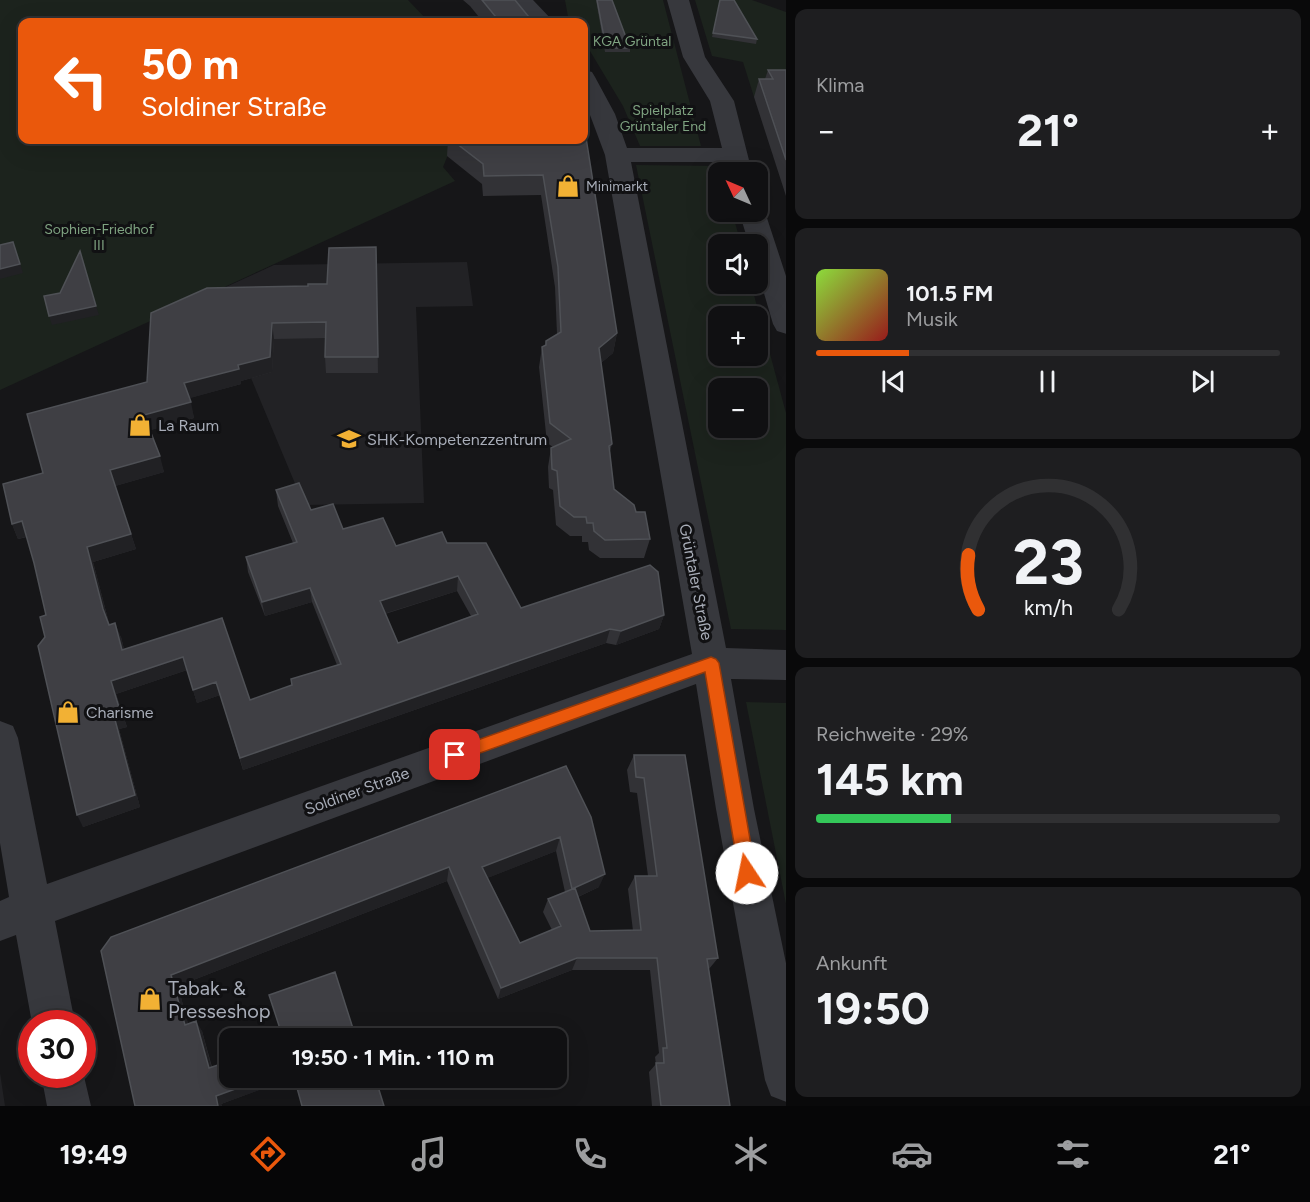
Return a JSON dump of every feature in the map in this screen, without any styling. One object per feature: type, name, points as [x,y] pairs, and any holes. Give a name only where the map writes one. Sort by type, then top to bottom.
[{"type":"street","points":[[521,0],[539,18]]},
{"type":"street","points":[[678,0],[694,57],[722,101],[737,162]]},
{"type":"street","name":"Grüntaler Straße","points":[[588,85],[603,114],[617,155],[786,1080]]},
{"type":"street","points":[[617,155],[711,162]]},
{"type":"street","points":[[755,222],[786,324]]},
{"type":"street","name":"Soldiner Straße","points":[[15,915],[711,663],[786,665]]},
{"type":"street","points":[[0,738],[15,915],[48,1010]]},
{"type":"street","points":[[66,1088],[69,1106]]},
{"type":"shaded area","name":"SHK-Kompetenzzentrum","points":[[467,262],[473,306],[416,307],[424,503],[304,505],[215,292],[274,265]]},
{"type":"green space","name":"Sophien-Friedhof III","points":[[0,0],[408,0],[425,18],[18,18],[18,144],[452,144],[443,167],[455,181],[0,390]]},
{"type":"green space","name":"KGA Grüntal","points":[[565,0],[663,0],[701,146],[640,146],[623,106],[588,48],[588,18],[568,18]]},
{"type":"green space","name":"KGA Grüntal","points":[[695,0],[752,0],[786,12],[786,97],[754,97],[743,62],[712,56]]},
{"type":"green space","points":[[636,165],[708,166],[708,222],[735,222],[738,234],[708,234],[708,294],[754,294],[757,306],[708,306],[708,366],[768,366],[768,347],[786,413],[786,630],[731,629]]},
{"type":"green space","points":[[746,702],[786,703],[786,904]]},
{"type":"building","points":[[482,0],[515,0],[530,18],[497,18]]},
{"type":"building","points":[[597,0],[612,0],[630,48],[606,48]]},
{"type":"building","points":[[720,0],[734,0],[757,39],[713,33]]},
{"type":"building","points":[[768,70],[786,70],[786,160],[759,79],[773,79]]},
{"type":"building","points":[[457,144],[587,144],[617,333],[599,348],[612,444],[609,446],[614,489],[634,505],[636,512],[645,512],[650,539],[605,540],[594,531],[593,523],[587,523],[586,517],[574,517],[560,506],[557,471],[552,469],[551,448],[571,439],[550,423],[542,347],[546,345],[546,341],[561,332],[558,267],[543,175],[484,176],[483,164]]},
{"type":"building","points":[[13,242],[20,264],[0,269],[0,245]]},
{"type":"building","points":[[376,247],[378,357],[325,357],[326,322],[272,323],[270,357],[238,365],[239,369],[184,383],[191,402],[144,415],[160,456],[110,470],[131,534],[87,547],[103,609],[109,625],[115,623],[122,650],[222,618],[250,700],[292,685],[291,679],[341,664],[310,588],[262,602],[246,557],[297,542],[276,490],[299,483],[311,510],[333,504],[343,529],[383,518],[396,546],[442,532],[447,543],[486,543],[521,608],[650,565],[658,572],[664,615],[621,631],[610,629],[240,758],[216,682],[193,690],[183,657],[111,681],[121,714],[114,716],[135,795],[77,815],[38,646],[45,637],[40,617],[46,615],[22,521],[12,524],[3,484],[43,473],[27,414],[147,382],[151,313],[207,288],[327,284],[329,248]],"holes":[[[458,576],[478,614],[398,643],[380,601]]]},
{"type":"building","points":[[80,251],[96,306],[49,316],[44,296],[60,293]]},
{"type":"building","points":[[634,755],[685,755],[718,958],[707,959],[730,1106],[661,1106],[656,1063],[664,1063],[663,1048],[667,1048],[657,958],[577,958],[501,988],[449,867],[171,975],[185,1025],[196,1021],[209,1068],[219,1065],[219,1088],[238,1088],[216,1096],[218,1106],[135,1106],[101,951],[111,937],[566,766],[591,817],[605,874],[572,889],[560,837],[482,867],[520,943],[561,926],[548,899],[575,888],[590,931],[641,930],[635,876],[657,876],[644,778],[636,777]]},
{"type":"building","points":[[335,972],[353,1028],[280,1028],[269,995]]},
{"type":"building","points":[[297,1088],[378,1088],[384,1106],[302,1106]]},
{"type":"place","name":"Minimarkt","points":[[568,186]]},
{"type":"place","name":"La Raum","points":[[140,425]]},
{"type":"place","name":"SHK-Kompetenzzentrum","points":[[349,439]]},
{"type":"place","name":"Charisme","points":[[68,712]]},
{"type":"place","name":"Tabak- & Presseshop","points":[[150,999]]},
{"type":"route","points":[[455,755],[711,663],[747,873]]},
{"type":"park label","name":"Spielplatz Grüntaler End","points":[[663,118]]}]
